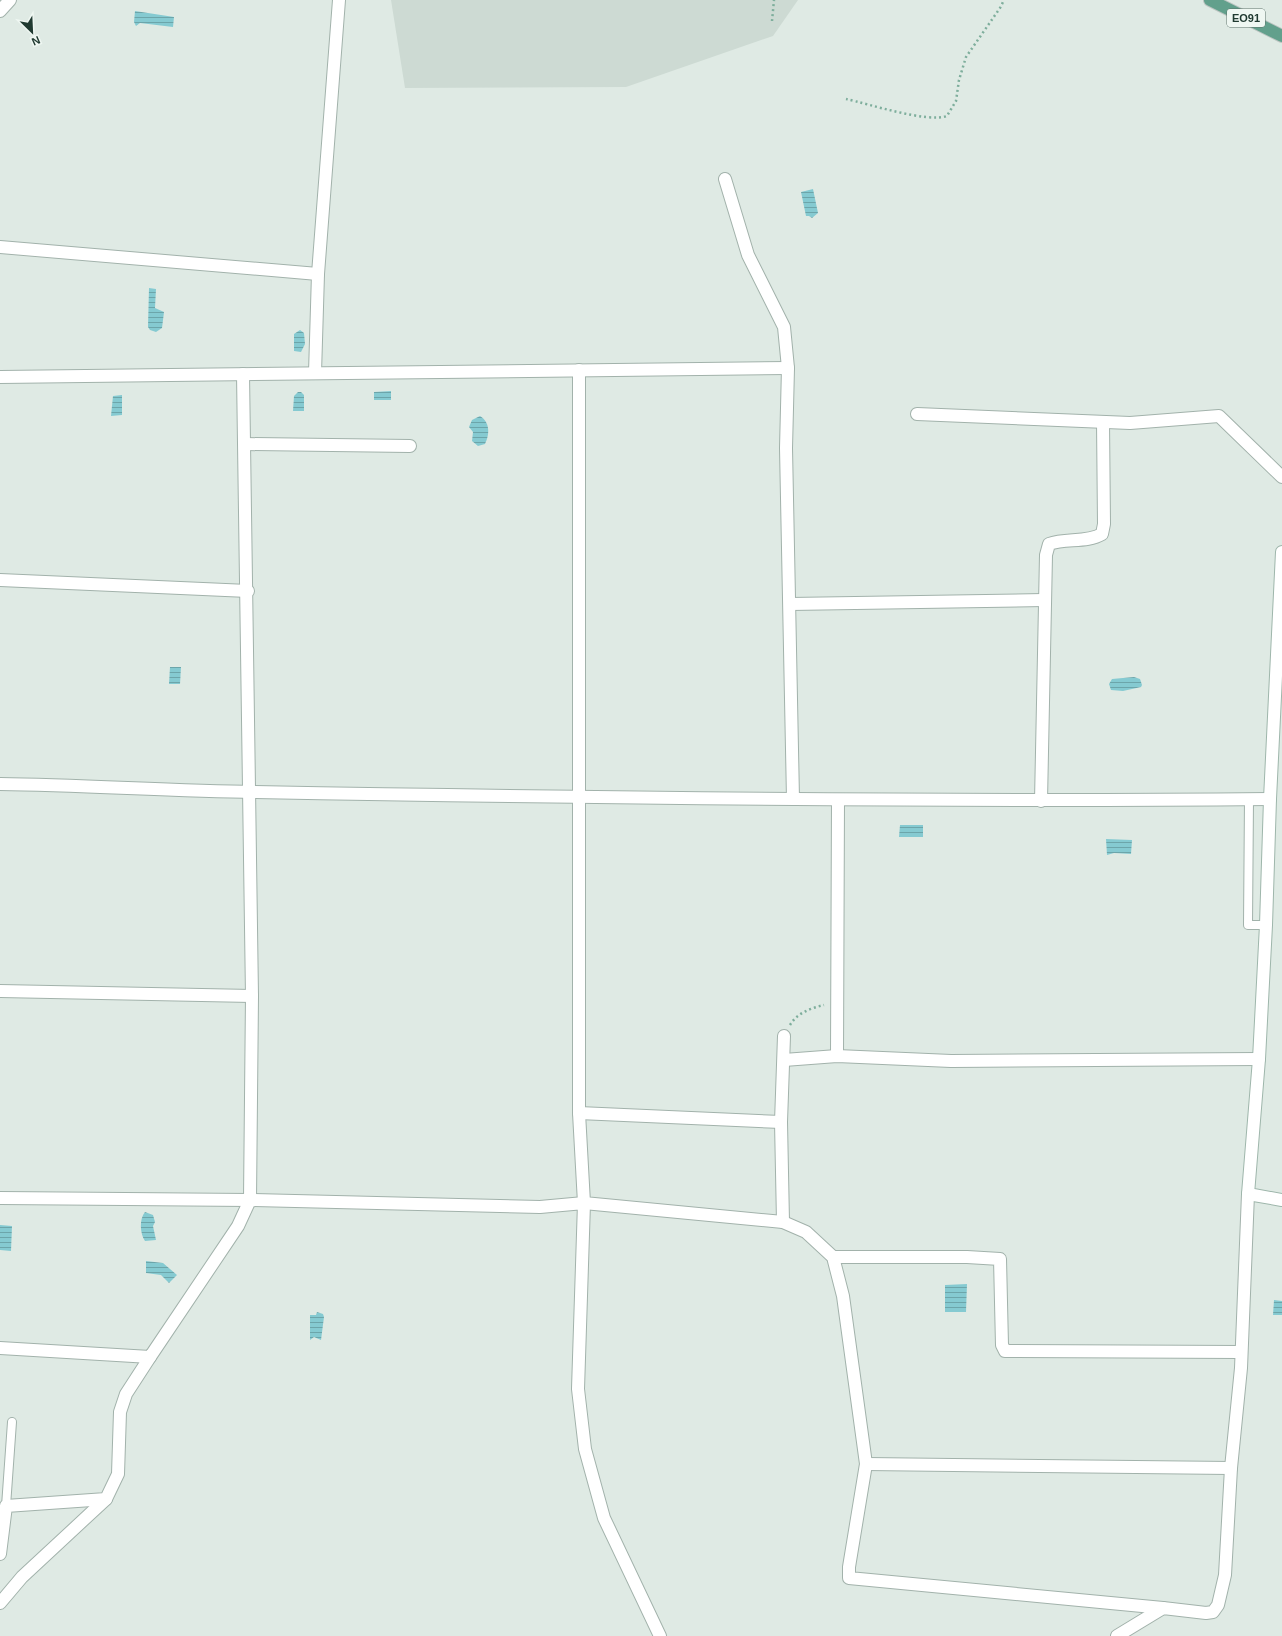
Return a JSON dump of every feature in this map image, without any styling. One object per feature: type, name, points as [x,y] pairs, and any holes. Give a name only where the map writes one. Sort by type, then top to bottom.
[{"type":"main road","name":"ΕΟ91","points":[[1210,0],[1282,36]]},
{"type":"street","points":[[0,11],[10,0]]},
{"type":"street","points":[[315,373],[318,274],[339,0]]},
{"type":"street","points":[[725,179],[748,255],[784,327],[788,368],[786,448],[793,799]]},
{"type":"street","points":[[0,247],[318,274]]},
{"type":"street","points":[[0,377],[788,368]]},
{"type":"street","points":[[579,370],[579,1113],[584,1204],[578,1389],[585,1449],[604,1518],[660,1636]]},
{"type":"street","points":[[0,1603],[22,1577],[106,1499],[118,1474],[120,1412],[126,1394],[238,1226],[250,1200],[252,996],[248,591],[243,374]]},
{"type":"street","points":[[917,414],[1130,423],[1219,416],[1282,477]]},
{"type":"street","points":[[1041,801],[1046,556],[1049,544],[1060,540],[1095,538],[1102,534],[1104,524],[1103,422]]},
{"type":"street","points":[[245,444],[410,446]]},
{"type":"street","points":[[0,1198],[250,1200],[540,1207],[584,1204],[783,1222],[806,1232],[833,1257],[843,1296],[866,1464],[848,1567],[849,1578],[1206,1613],[1213,1612],[1218,1605],[1225,1574],[1231,1468],[1241,1352],[1248,1194],[1259,1059],[1266,925],[1270,799],[1282,552]]},
{"type":"street","points":[[0,580],[248,591]]},
{"type":"street","points":[[790,604],[1044,600]]},
{"type":"street","points":[[0,784],[81,785],[250,792],[579,797],[1041,801],[1270,799]]},
{"type":"street","points":[[837,1056],[838,800]]},
{"type":"street","points":[[0,991],[252,996]]},
{"type":"street","points":[[783,1222],[781,1122],[784,1036]]},
{"type":"street","points":[[784,1060],[837,1056],[951,1061],[1259,1059]]},
{"type":"street","points":[[579,1113],[781,1122]]},
{"type":"street","points":[[1248,1194],[1282,1200]]},
{"type":"street","points":[[833,1257],[967,1257],[1000,1259],[1002,1345],[1005,1351],[1241,1352]]},
{"type":"street","points":[[0,1348],[150,1357]]},
{"type":"street","points":[[866,1464],[1231,1468]]},
{"type":"street","points":[[0,1554],[6,1506],[106,1499]]},
{"type":"street","points":[[1117,1636],[1163,1608]]},
{"type":"lane","points":[[1249,799],[1248,925],[1266,925]]},
{"type":"lane","points":[[6,1506],[12,1422]]},
{"type":"path","points":[[772,21],[774,0]]},
{"type":"path","points":[[846,99],[909,114],[941,118],[947,116],[956,101],[959,80],[966,57],[1004,0]]},
{"type":"path","points":[[784,1036],[794,1018],[809,1009],[837,1001]]},
{"type":"shaded area","points":[[391,0],[798,0],[773,36],[626,87],[405,88]]},
{"type":"water","points":[[135,11],[174,17],[173,27],[140,23],[136,26],[134,22]]},
{"type":"water","points":[[813,189],[818,213],[812,218],[806,216],[801,192]]},
{"type":"water","points":[[149,288],[156,289],[155,308],[164,312],[162,328],[156,332],[150,330],[148,327]]},
{"type":"water","points":[[300,330],[304,333],[305,344],[301,352],[294,351],[294,334]]},
{"type":"water","points":[[391,391],[391,400],[374,400],[374,392]]},
{"type":"water","points":[[298,392],[301,392],[304,395],[304,411],[293,411],[294,396]]},
{"type":"water","points":[[122,395],[122,415],[111,416],[113,396]]},
{"type":"water","points":[[480,416],[486,422],[488,436],[485,444],[478,446],[472,441],[473,432],[469,427],[472,420]]},
{"type":"water","points":[[170,667],[181,667],[180,684],[169,684]]},
{"type":"water","points":[[1134,677],[1140,679],[1142,685],[1141,687],[1123,691],[1111,690],[1109,684],[1112,679]]},
{"type":"water","points":[[900,825],[923,825],[923,837],[899,837]]},
{"type":"water","points":[[1106,839],[1132,840],[1131,854],[1114,853],[1107,855]]},
{"type":"water","points":[[145,1212],[153,1215],[155,1222],[153,1226],[156,1240],[145,1241],[143,1238],[141,1222]]},
{"type":"water","points":[[0,1225],[12,1226],[11,1251],[0,1250]]},
{"type":"water","points":[[146,1261],[163,1263],[177,1275],[169,1283],[161,1275],[146,1273]]},
{"type":"water","points":[[967,1284],[966,1312],[945,1312],[945,1285]]},
{"type":"water","points":[[1274,1300],[1282,1301],[1282,1315],[1273,1315]]},
{"type":"water","points":[[317,1312],[323,1314],[324,1317],[321,1340],[314,1337],[310,1340],[310,1315],[316,1315]]}]
